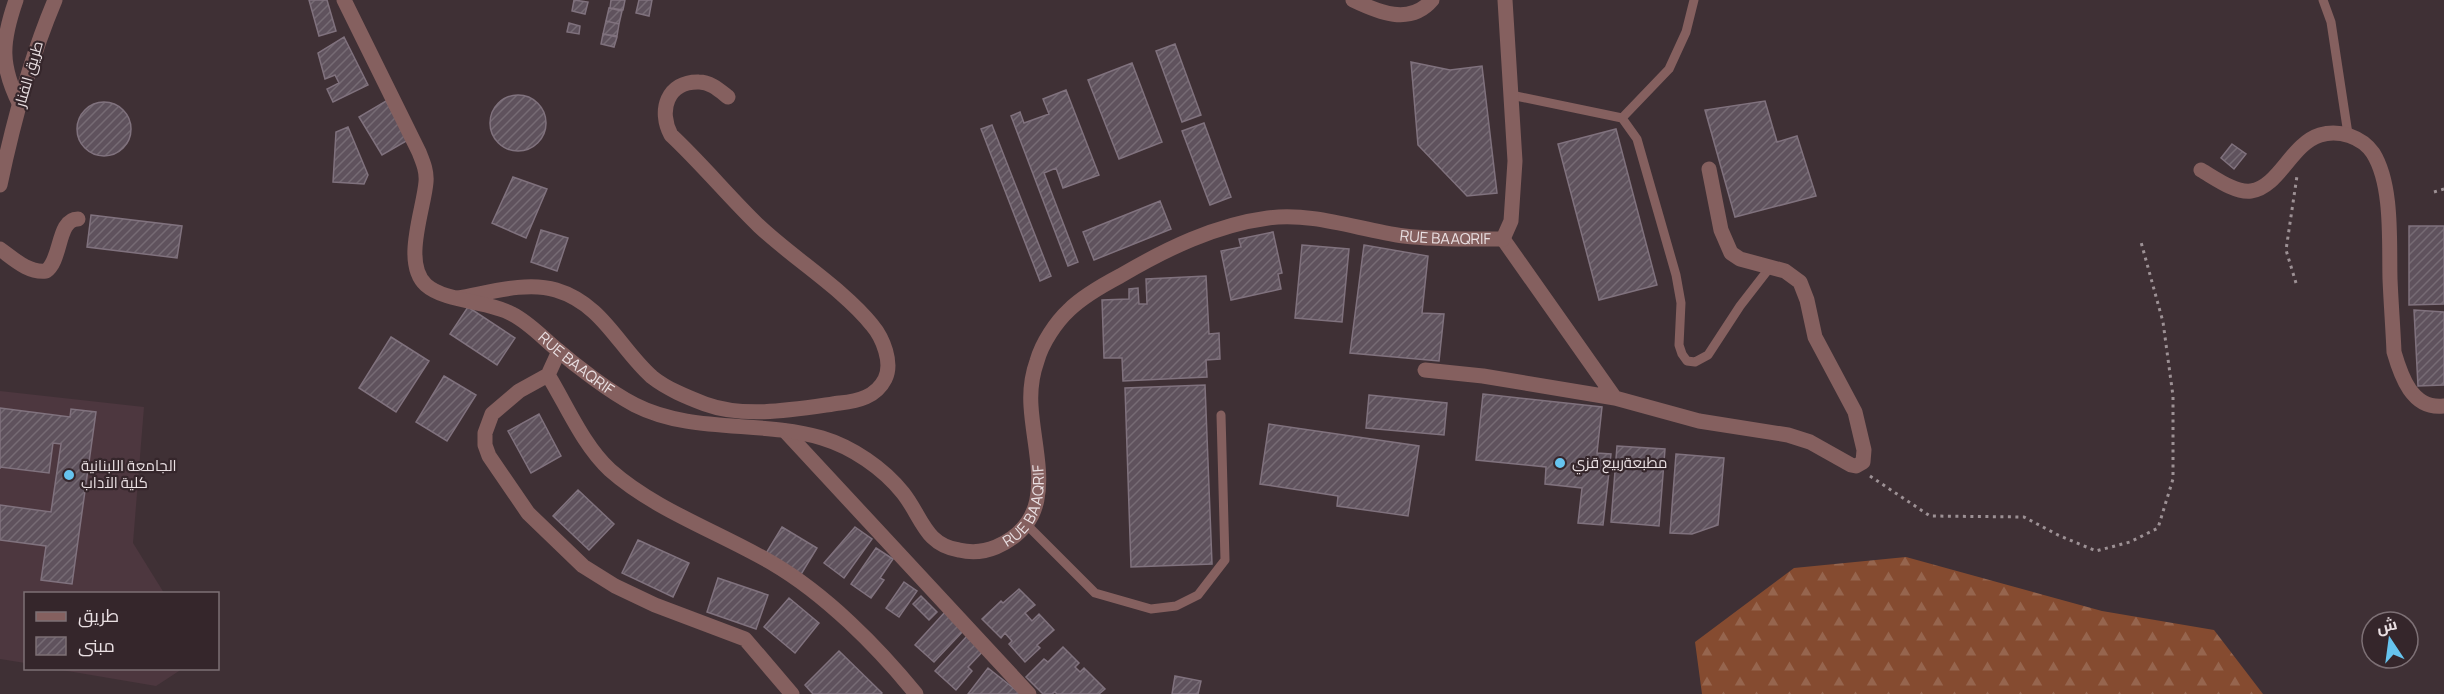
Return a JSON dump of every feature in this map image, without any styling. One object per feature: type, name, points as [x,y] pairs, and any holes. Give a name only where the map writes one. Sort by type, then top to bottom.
[{"type":"street","points":[[16,0],[2,47],[1,63],[5,78],[20,105]]},
{"type":"street","name":"طريق الفنار","points":[[0,185],[20,105],[43,28],[55,0]]},
{"type":"street","name":"RUE BAAQRIF","points":[[344,0],[426,170],[426,186],[416,246],[420,275],[427,286],[458,298],[508,311],[524,321],[558,351],[634,405],[660,415],[692,422],[785,431],[821,438],[847,448],[864,459],[903,493],[922,525],[937,543],[953,550],[975,553],[991,549],[1019,534],[1027,525],[1040,489],[1031,405],[1031,387],[1037,357],[1051,332],[1070,309],[1105,284],[1152,257],[1198,236],[1232,225],[1270,217],[1310,218],[1403,236],[1503,239],[1511,221],[1514,195],[1515,127],[1505,0]]},
{"type":"street","points":[[1353,0],[1388,15],[1412,13],[1432,0]]},
{"type":"street","points":[[458,298],[532,287],[555,290],[571,296],[608,324],[653,378],[680,394],[708,405],[737,411],[769,410],[853,401],[870,396],[882,385],[887,374],[888,362],[874,326],[854,305],[759,226],[671,135],[666,126],[665,105],[672,92],[688,83],[701,82],[714,86],[728,97]]},
{"type":"street","points":[[2201,170],[2247,192],[2258,190],[2266,185],[2292,154],[2308,141],[2321,135],[2348,134],[2372,152],[2384,187],[2394,352],[2401,377],[2412,394],[2425,403],[2444,406]]},
{"type":"street","points":[[1425,370],[1483,376],[1615,398],[1699,421],[1788,435],[1810,442],[1842,461],[1856,466],[1863,462],[1864,450],[1852,404],[1815,337],[1807,300],[1800,282],[1785,271],[1740,259],[1731,253],[1721,230],[1709,169]]},
{"type":"street","points":[[0,249],[23,266],[34,271],[46,271],[53,264],[66,224],[70,220],[78,219]]},
{"type":"street","points":[[1503,239],[1615,398]]},
{"type":"street","points":[[558,351],[548,375],[519,391],[492,414],[485,433],[485,445],[489,456],[528,513],[583,566],[615,586],[698,623],[745,639],[792,694]]},
{"type":"street","points":[[548,375],[587,443],[608,468],[637,491],[751,551],[809,587],[879,653],[916,694]]},
{"type":"street","points":[[785,431],[1029,694]]},
{"type":"lane","points":[[1622,118],[1669,69],[1686,32],[1695,0]]},
{"type":"lane","points":[[2323,0],[2331,22],[2348,134]]},
{"type":"lane","points":[[1511,95],[1622,118],[1632,129],[1640,146],[1676,275],[1681,303],[1679,345],[1687,361],[1695,362],[1707,355],[1740,306],[1771,266]]},
{"type":"lane","points":[[1027,525],[1095,593],[1151,609],[1176,606],[1198,595],[1225,560],[1221,415]]},
{"type":"path","points":[[2296,283],[2286,250],[2297,173]]},
{"type":"path","points":[[2434,192],[2444,189]]},
{"type":"path","points":[[1856,466],[1930,516],[2024,517],[2058,536],[2096,551],[2130,542],[2158,528],[2173,479],[2173,396],[2163,321],[2141,242]]},
{"type":"shaded area","name":"الجامعة اللبنانية كلية الآداب","points":[[0,391],[144,407],[133,543],[163,592],[24,592],[24,663],[0,659]]},
{"type":"shaded area","points":[[62,670],[179,670],[156,686]]},
{"type":"green space","points":[[1906,557],[2102,611],[2214,630],[2263,694],[1702,694],[1695,642],[1794,568]]},
{"type":"building","points":[[309,0],[327,0],[336,31],[319,36]]},
{"type":"building","points":[[574,0],[588,2],[585,14],[572,11]]},
{"type":"building","points":[[611,0],[625,0],[623,10],[610,8]]},
{"type":"building","points":[[639,0],[652,0],[649,16],[636,13]]},
{"type":"building","points":[[609,8],[622,11],[619,24],[606,21]]},
{"type":"building","points":[[606,21],[619,24],[617,36],[603,34]]},
{"type":"building","points":[[569,23],[580,26],[579,34],[567,32]]},
{"type":"building","points":[[603,34],[617,37],[614,47],[601,44]]},
{"type":"building","points":[[344,37],[368,85],[333,102],[327,89],[339,83],[335,75],[325,79],[318,53]]},
{"type":"building","points":[[1175,44],[1201,115],[1182,122],[1156,51]]},
{"type":"building","points":[[1411,62],[1450,70],[1482,66],[1497,193],[1467,196],[1418,145]]},
{"type":"building","points":[[1132,63],[1162,142],[1119,159],[1088,80]]},
{"type":"building","points":[[1066,90],[1099,175],[1063,188],[1056,168],[1044,173],[1078,262],[1068,266],[1011,116],[1020,112],[1024,123],[1049,114],[1043,99]]},
{"type":"building","points":[[518,95],[529,97],[538,103],[544,112],[546,123],[544,134],[538,143],[529,149],[518,151],[507,149],[498,143],[492,134],[490,123],[492,112],[498,103],[507,97]]},
{"type":"building","points":[[386,101],[408,140],[382,155],[359,117]]},
{"type":"building","points":[[1765,101],[1777,142],[1797,136],[1816,196],[1735,217],[1705,110]]},
{"type":"building","points":[[99,102],[109,102],[119,106],[127,114],[131,129],[127,144],[119,152],[109,156],[99,156],[89,152],[81,144],[77,134],[77,124],[81,114],[89,106]]},
{"type":"building","points":[[1204,123],[1231,197],[1210,205],[1182,131]]},
{"type":"building","points":[[992,125],[1051,276],[1040,281],[981,129]]},
{"type":"building","points":[[348,127],[368,175],[364,184],[333,182],[336,132]]},
{"type":"building","points":[[1616,129],[1657,285],[1599,300],[1558,144]]},
{"type":"building","points":[[2232,144],[2246,154],[2234,169],[2221,158]]},
{"type":"building","points":[[513,177],[547,189],[526,238],[492,223]]},
{"type":"building","points":[[1160,201],[1171,229],[1094,260],[1083,232]]},
{"type":"building","points":[[91,215],[182,226],[177,258],[87,247]]},
{"type":"building","points":[[2409,226],[2444,226],[2444,304],[2409,305]]},
{"type":"building","points":[[541,230],[568,238],[557,271],[531,262]]},
{"type":"building","points":[[1273,232],[1282,273],[1278,274],[1281,289],[1231,300],[1221,251],[1241,247],[1239,239]]},
{"type":"building","points":[[1302,245],[1349,249],[1342,322],[1295,318]]},
{"type":"building","points":[[1364,245],[1428,256],[1422,313],[1444,314],[1439,361],[1350,353]]},
{"type":"building","points":[[1206,276],[1209,334],[1219,333],[1220,359],[1206,360],[1207,377],[1123,381],[1122,358],[1104,358],[1102,300],[1129,299],[1129,289],[1138,288],[1139,304],[1147,304],[1146,279]]},
{"type":"building","points":[[468,307],[515,338],[497,365],[450,334]]},
{"type":"building","points":[[2414,310],[2444,312],[2444,385],[2418,386]]},
{"type":"building","points":[[391,337],[429,361],[396,412],[359,388]]},
{"type":"building","points":[[444,376],[476,395],[447,441],[416,422]]},
{"type":"building","points":[[1205,385],[1212,564],[1131,567],[1125,388]]},
{"type":"building","name":"مطبعةربيع قزي","points":[[1483,394],[1602,407],[1597,453],[1611,454],[1603,525],[1578,523],[1582,488],[1545,484],[1546,467],[1476,460]]},
{"type":"building","points":[[1369,395],[1447,403],[1444,435],[1366,428]]},
{"type":"building","points":[[0,408],[70,417],[71,409],[96,412],[72,584],[41,580],[46,546],[0,540],[0,505],[51,512],[61,444],[53,443],[49,473],[0,467]]},
{"type":"building","points":[[539,414],[561,456],[531,473],[508,431]]},
{"type":"building","points":[[1269,424],[1419,446],[1408,516],[1337,506],[1338,496],[1260,484]]},
{"type":"building","points":[[1617,446],[1665,449],[1659,526],[1611,522]]},
{"type":"building","points":[[1676,454],[1724,458],[1718,525],[1692,534],[1670,533]]},
{"type":"building","points":[[578,490],[614,524],[589,550],[553,516]]},
{"type":"building","points":[[782,527],[817,548],[800,576],[765,555]]},
{"type":"building","points":[[855,527],[872,539],[844,578],[824,563]]},
{"type":"building","points":[[638,540],[689,563],[673,597],[622,573]]},
{"type":"building","points":[[876,548],[893,559],[880,578],[884,580],[871,598],[851,584]]},
{"type":"building","points":[[718,578],[768,595],[756,629],[707,612]]},
{"type":"building","points":[[904,582],[917,591],[899,617],[886,608]]},
{"type":"building","points":[[1019,589],[1035,605],[1025,613],[1032,621],[1039,614],[1054,630],[1037,645],[1040,648],[1025,662],[1009,644],[1012,641],[1005,633],[1001,638],[982,619],[1001,601],[1003,603]]},
{"type":"building","points":[[921,596],[937,612],[929,620],[913,604]]},
{"type":"building","points":[[789,598],[819,623],[795,653],[764,627]]},
{"type":"building","points":[[945,612],[964,630],[934,662],[915,645]]},
{"type":"building","points":[[967,636],[983,651],[968,667],[972,671],[956,690],[935,671]]},
{"type":"building","points":[[1063,647],[1079,663],[1075,667],[1080,672],[1084,668],[1105,689],[1099,694],[1057,694],[1055,692],[1043,694],[1026,677],[1044,659],[1048,662]]},
{"type":"building","points":[[839,651],[881,694],[813,694],[805,685]]},
{"type":"building","points":[[988,668],[1021,694],[968,694]]},
{"type":"building","points":[[1175,676],[1201,681],[1198,694],[1172,694]]},
{"type":"place","name":"مطبعةربيع قزي","points":[[1560,463]]},
{"type":"place","name":"الجامعة اللبنانية كلية الآداب","points":[[69,475]]}]
